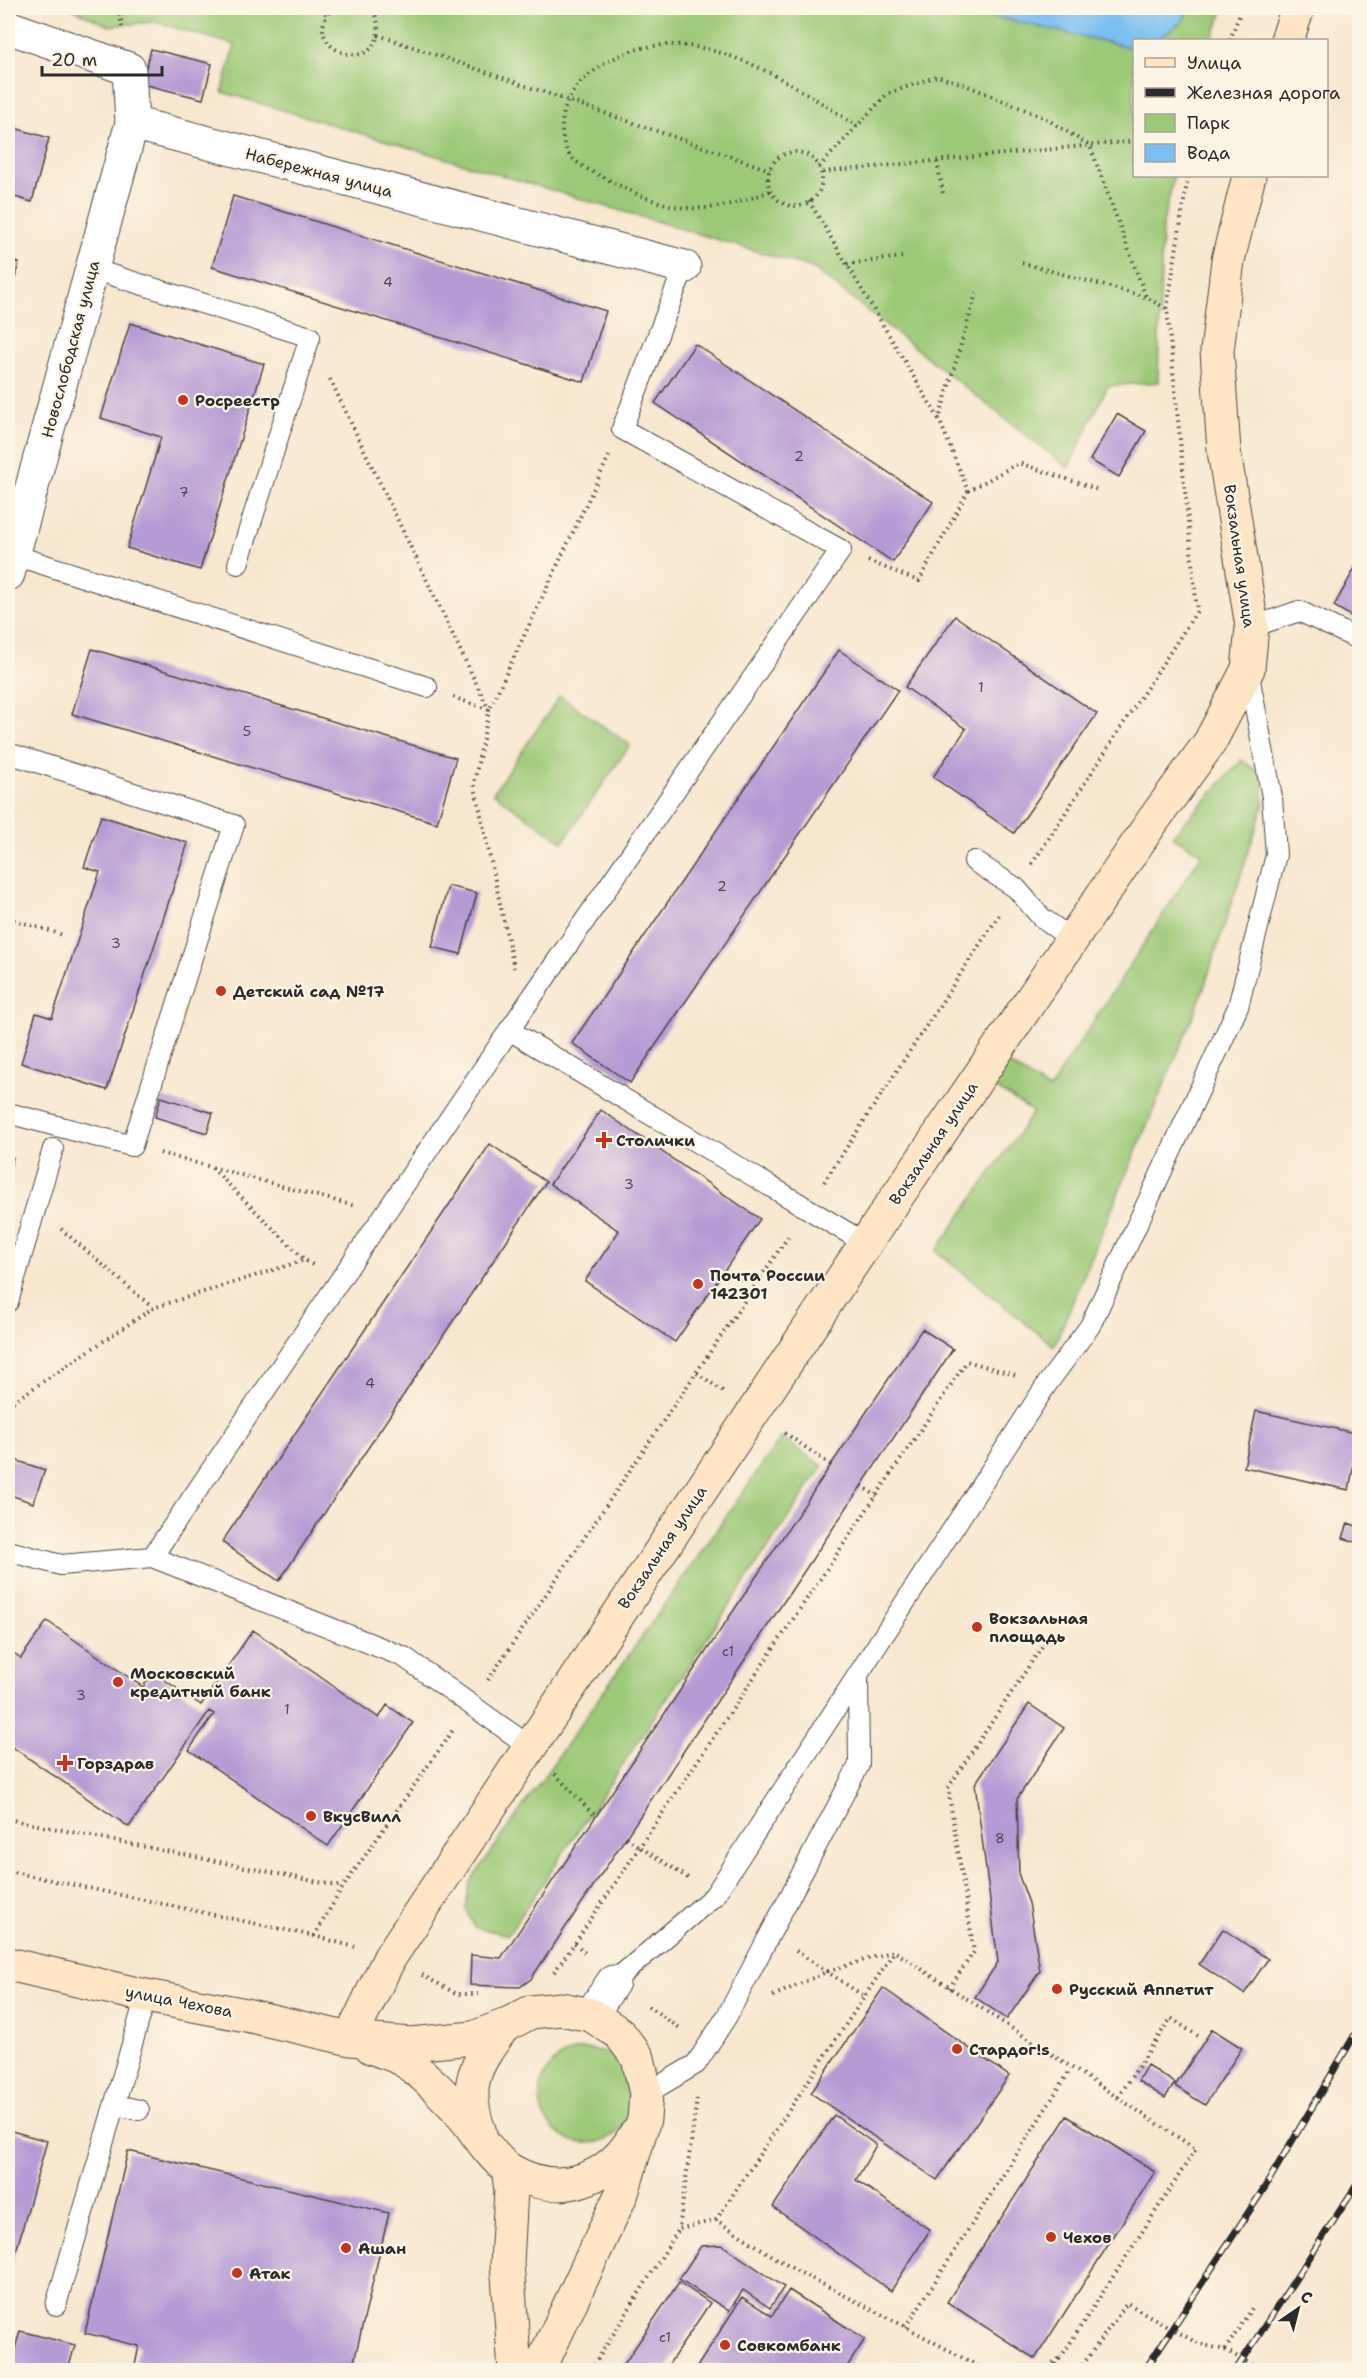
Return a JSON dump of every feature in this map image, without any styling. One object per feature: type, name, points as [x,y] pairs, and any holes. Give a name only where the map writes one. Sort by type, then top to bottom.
[{"type":"street","points":[[1287,39],[1298,8]]},
{"type":"street","points":[[8,27],[129,69],[132,123]]},
{"type":"street","name":"Набережная улица","points":[[132,123],[684,267]]},
{"type":"street","name":"Новослободская улица","points":[[10,565],[132,123]]},
{"type":"street","name":"Вокзальная улица","points":[[350,2039],[390,1957],[865,1244],[1152,822],[1210,742],[1248,669],[1252,627],[1224,451],[1217,351],[1228,260],[1249,177]]},
{"type":"street","name":"улица Чехова","points":[[8,1964],[146,1996],[246,2014],[350,2039]]},
{"type":"street","points":[[591,2015],[613,1982]]},
{"type":"street","points":[[350,2039],[411,2044],[473,2038],[531,2012],[561,2009],[591,2015],[620,2033],[638,2058],[645,2106],[622,2193],[539,2370]]},
{"type":"street","points":[[482,2140],[471,2112],[470,2086],[483,2055],[504,2026]]},
{"type":"street","points":[[350,2039],[404,2060],[453,2104],[508,2169],[535,2182],[568,2184],[597,2175],[625,2152],[645,2106]]},
{"type":"street","points":[[508,2169],[512,2190],[507,2263],[516,2370]]},
{"type":"lane","points":[[152,1557],[509,1030],[841,550],[622,429],[684,267]]},
{"type":"lane","points":[[92,270],[310,337],[238,564]]},
{"type":"lane","points":[[10,565],[427,687]]},
{"type":"lane","points":[[1252,627],[1299,611],[1359,640]]},
{"type":"lane","points":[[613,1982],[714,1896],[1047,1384],[1090,1326],[1238,1007],[1276,855],[1272,796],[1248,669]]},
{"type":"lane","points":[[8,753],[234,825],[132,1146],[8,1113]]},
{"type":"lane","points":[[974,861],[1016,888],[1042,918],[1073,940]]},
{"type":"lane","points":[[509,1030],[865,1244]]},
{"type":"lane","points":[[8,1302],[54,1149]]},
{"type":"lane","points":[[8,1551],[61,1565],[152,1557],[404,1657],[529,1746]]},
{"type":"lane","points":[[645,2106],[696,2064],[727,2016],[859,1764],[858,1676]]},
{"type":"lane","points":[[56,2304],[146,1996]]},
{"type":"lane","points":[[116,2105],[139,2110]]},
{"type":"path","points":[[314,8],[327,14]]},
{"type":"path","points":[[333,8],[327,14],[323,27],[326,40],[335,50],[347,56],[360,54],[372,47],[378,35],[378,22],[369,8]]},
{"type":"path","points":[[1230,39],[1242,8]]},
{"type":"path","points":[[378,35],[770,170]]},
{"type":"path","points":[[770,191],[740,204],[707,209],[680,208],[624,189],[567,154],[561,133],[562,116],[568,101],[578,85],[616,52],[651,42],[686,40],[724,50],[761,66],[857,126]]},
{"type":"path","points":[[819,167],[887,94],[937,76],[963,84],[1045,118],[1090,146],[1146,297]]},
{"type":"path","points":[[823,172],[1133,141]]},
{"type":"path","points":[[793,151],[806,153],[817,161],[823,172],[822,186],[816,198],[805,205],[791,206],[779,201],[770,191],[768,178],[770,170],[771,165],[780,156],[793,151]]},
{"type":"path","points":[[937,162],[943,193]]},
{"type":"path","points":[[314,1936],[343,1887],[471,1704],[807,1208],[1197,611],[1167,309],[1188,177]]},
{"type":"path","points":[[809,201],[939,418],[968,491]]},
{"type":"path","points":[[847,264],[902,257]]},
{"type":"path","points":[[1022,263],[1146,297],[1167,309]]},
{"type":"path","points":[[939,418],[977,290]]},
{"type":"path","points":[[489,710],[622,429]]},
{"type":"path","points":[[841,550],[920,581],[968,491],[1019,463],[1099,490]]},
{"type":"path","points":[[8,918],[63,935]]},
{"type":"path","points":[[132,1146],[385,1213]]},
{"type":"path","points":[[211,1167],[305,1260],[338,1282]]},
{"type":"path","points":[[36,1208],[153,1308]]},
{"type":"path","points":[[8,1405],[153,1308],[305,1260]]},
{"type":"path","points":[[550,1976],[640,1847],[967,1361],[1047,1384]]},
{"type":"path","points":[[861,1485],[877,1496]]},
{"type":"path","points":[[949,1988],[974,1952],[948,1788],[1045,1642]]},
{"type":"path","points":[[529,1746],[596,1817]]},
{"type":"path","points":[[8,1819],[343,1887]]},
{"type":"path","points":[[626,1838],[640,1847]]},
{"type":"path","points":[[8,1871],[314,1936],[390,1957],[457,1994],[480,1994]]},
{"type":"path","points":[[894,1951],[1071,2069],[1196,2148],[1052,2370]]},
{"type":"path","points":[[727,2016],[826,1972],[894,1951]]},
{"type":"path","points":[[679,2229],[716,2220],[894,1951]]},
{"type":"path","points":[[591,2370],[679,2229],[699,2087],[692,2036],[613,1982]]},
{"type":"path","points":[[1118,2097],[1171,2018],[1198,2036]]},
{"type":"path","points":[[906,2327],[1071,2069]]},
{"type":"path","points":[[716,2220],[795,2270],[985,2370]]},
{"type":"path","points":[[1080,2370],[1127,2303],[1199,2344],[1225,2349],[1262,2370]]},
{"type":"path","points":[[1225,2349],[1252,2308]]},
{"type":"path","points":[[1043,2370],[1061,2357]]},
{"type":"green space","points":[[70,8],[1224,8],[1212,39],[1133,39],[1133,177],[1174,177],[1162,228],[1158,382],[1108,386],[1068,468],[813,268],[222,92],[235,45],[155,22],[109,26]]},
{"type":"green space","points":[[560,696],[630,745],[563,842],[493,793]]},
{"type":"green space","points":[[1242,760],[1262,775],[1264,804],[1201,997],[1054,1346],[936,1251],[1033,1112],[978,1077],[993,1054],[1049,1090],[1202,854],[1172,836]]},
{"type":"green space","points":[[781,1438],[823,1466],[508,1935],[474,1927],[466,1908],[470,1882]]},
{"type":"green space","points":[[587,2049],[605,2052],[620,2063],[631,2078],[634,2096],[631,2114],[620,2129],[605,2140],[587,2143],[569,2140],[554,2129],[543,2114],[540,2096],[543,2078],[554,2063],[569,2052]]},
{"type":"water","points":[[955,8],[1189,8],[1183,21],[1157,39],[1133,39],[1133,48]]},
{"type":"building","points":[[151,49],[212,64],[203,99],[142,84]]},
{"type":"building","points":[[8,126],[49,138],[32,202],[8,195]]},
{"type":"building","points":[[233,196],[606,311],[584,382],[212,267]]},
{"type":"building","points":[[8,260],[19,263],[8,304]]},
{"type":"building","points":[[130,323],[264,364],[200,570],[127,548],[161,437],[101,418]]},
{"type":"building","points":[[695,344],[933,502],[893,562],[655,403]]},
{"type":"building","points":[[1117,414],[1146,431],[1119,477],[1090,460]]},
{"type":"building","points":[[1359,561],[1359,621],[1334,606]]},
{"type":"building","points":[[955,616],[1097,714],[1014,833],[933,777],[966,729],[905,687]]},
{"type":"building","points":[[92,649],[456,758],[437,823],[72,714]]},
{"type":"building","points":[[839,650],[898,690],[630,1083],[572,1043]]},
{"type":"building","points":[[101,816],[188,843],[107,1090],[21,1063],[36,1013],[52,1018],[100,872],[84,867]]},
{"type":"building","points":[[448,886],[477,893],[461,954],[432,947]]},
{"type":"building","points":[[161,1097],[213,1113],[207,1133],[155,1117]]},
{"type":"building","points":[[601,1110],[760,1219],[675,1342],[585,1281],[619,1231],[550,1184]]},
{"type":"building","points":[[490,1144],[546,1182],[279,1581],[222,1542]]},
{"type":"building","points":[[8,1157],[13,1158],[8,1175]]},
{"type":"building","points":[[922,1329],[953,1349],[531,1979],[520,1987],[470,1985],[471,1955],[501,1958]]},
{"type":"building","points":[[1256,1411],[1359,1434],[1349,1490],[1244,1467]]},
{"type":"building","points":[[9,1458],[45,1470],[33,1503],[8,1494]]},
{"type":"building","points":[[1348,1523],[1359,1527],[1359,1543],[1343,1538]]},
{"type":"building","points":[[47,1621],[143,1687],[153,1672],[201,1705],[253,1630],[379,1718],[387,1705],[413,1723],[328,1846],[189,1750],[214,1714],[209,1711],[129,1827],[8,1744],[8,1649],[21,1658]]},
{"type":"building","points":[[1029,1704],[1064,1728],[1017,1799],[1019,1876],[1029,1903],[1040,1971],[1007,2019],[975,1997],[998,1962],[975,1784]]},
{"type":"building","points":[[1223,1929],[1268,1959],[1244,1994],[1199,1964]]},
{"type":"building","points":[[883,1988],[1009,2076],[937,2180],[811,2093]]},
{"type":"building","points":[[1212,2029],[1242,2048],[1205,2105],[1175,2086]]},
{"type":"building","points":[[1147,2065],[1175,2083],[1165,2098],[1138,2081]]},
{"type":"building","points":[[834,2115],[876,2145],[856,2180],[930,2230],[891,2291],[773,2207]]},
{"type":"building","name":"Чехов","points":[[1067,2116],[1155,2172],[1035,2359],[947,2302]]},
{"type":"building","points":[[8,2130],[47,2141],[8,2280]]},
{"type":"building","name":"Атак","points":[[128,2151],[389,2213],[352,2370],[134,2370],[139,2346],[85,2333]]},
{"type":"building","points":[[722,2245],[784,2287],[770,2308],[743,2290],[729,2311],[679,2279],[701,2246]]},
{"type":"building","points":[[679,2282],[710,2303],[665,2370],[620,2370]]},
{"type":"building","points":[[789,2290],[865,2339],[845,2370],[695,2370],[742,2297],[772,2316]]},
{"type":"building","points":[[20,2331],[75,2345],[68,2370],[9,2370]]},
{"type":"railway","points":[[1145,2370],[1265,2187],[1360,2026]]},
{"type":"railway","points":[[1236,2370],[1360,2180]]},
{"type":"place","name":"Росреестр","points":[[183,400]]},
{"type":"place","name":"Детский сад №17","points":[[221,991]]},
{"type":"place","name":"Столички","points":[[604,1140]]},
{"type":"place","name":"Почта России 142301","points":[[698,1284]]},
{"type":"place","name":"Вокзальная площадь","points":[[977,1627]]},
{"type":"place","name":"Московский кредитный банк","points":[[118,1682]]},
{"type":"place","name":"Горздрав","points":[[65,1763]]},
{"type":"place","name":"ВкусВилл","points":[[311,1816]]},
{"type":"place","name":"Русский Аппетит","points":[[1057,1989]]},
{"type":"place","name":"Стардог!s","points":[[957,2049]]},
{"type":"place","name":"Чехов","points":[[1051,2237]]},
{"type":"place","name":"Ашан","points":[[346,2248]]},
{"type":"place","name":"Атак","points":[[237,2273]]},
{"type":"place","name":"Совкомбанк","points":[[725,2345]]}]
